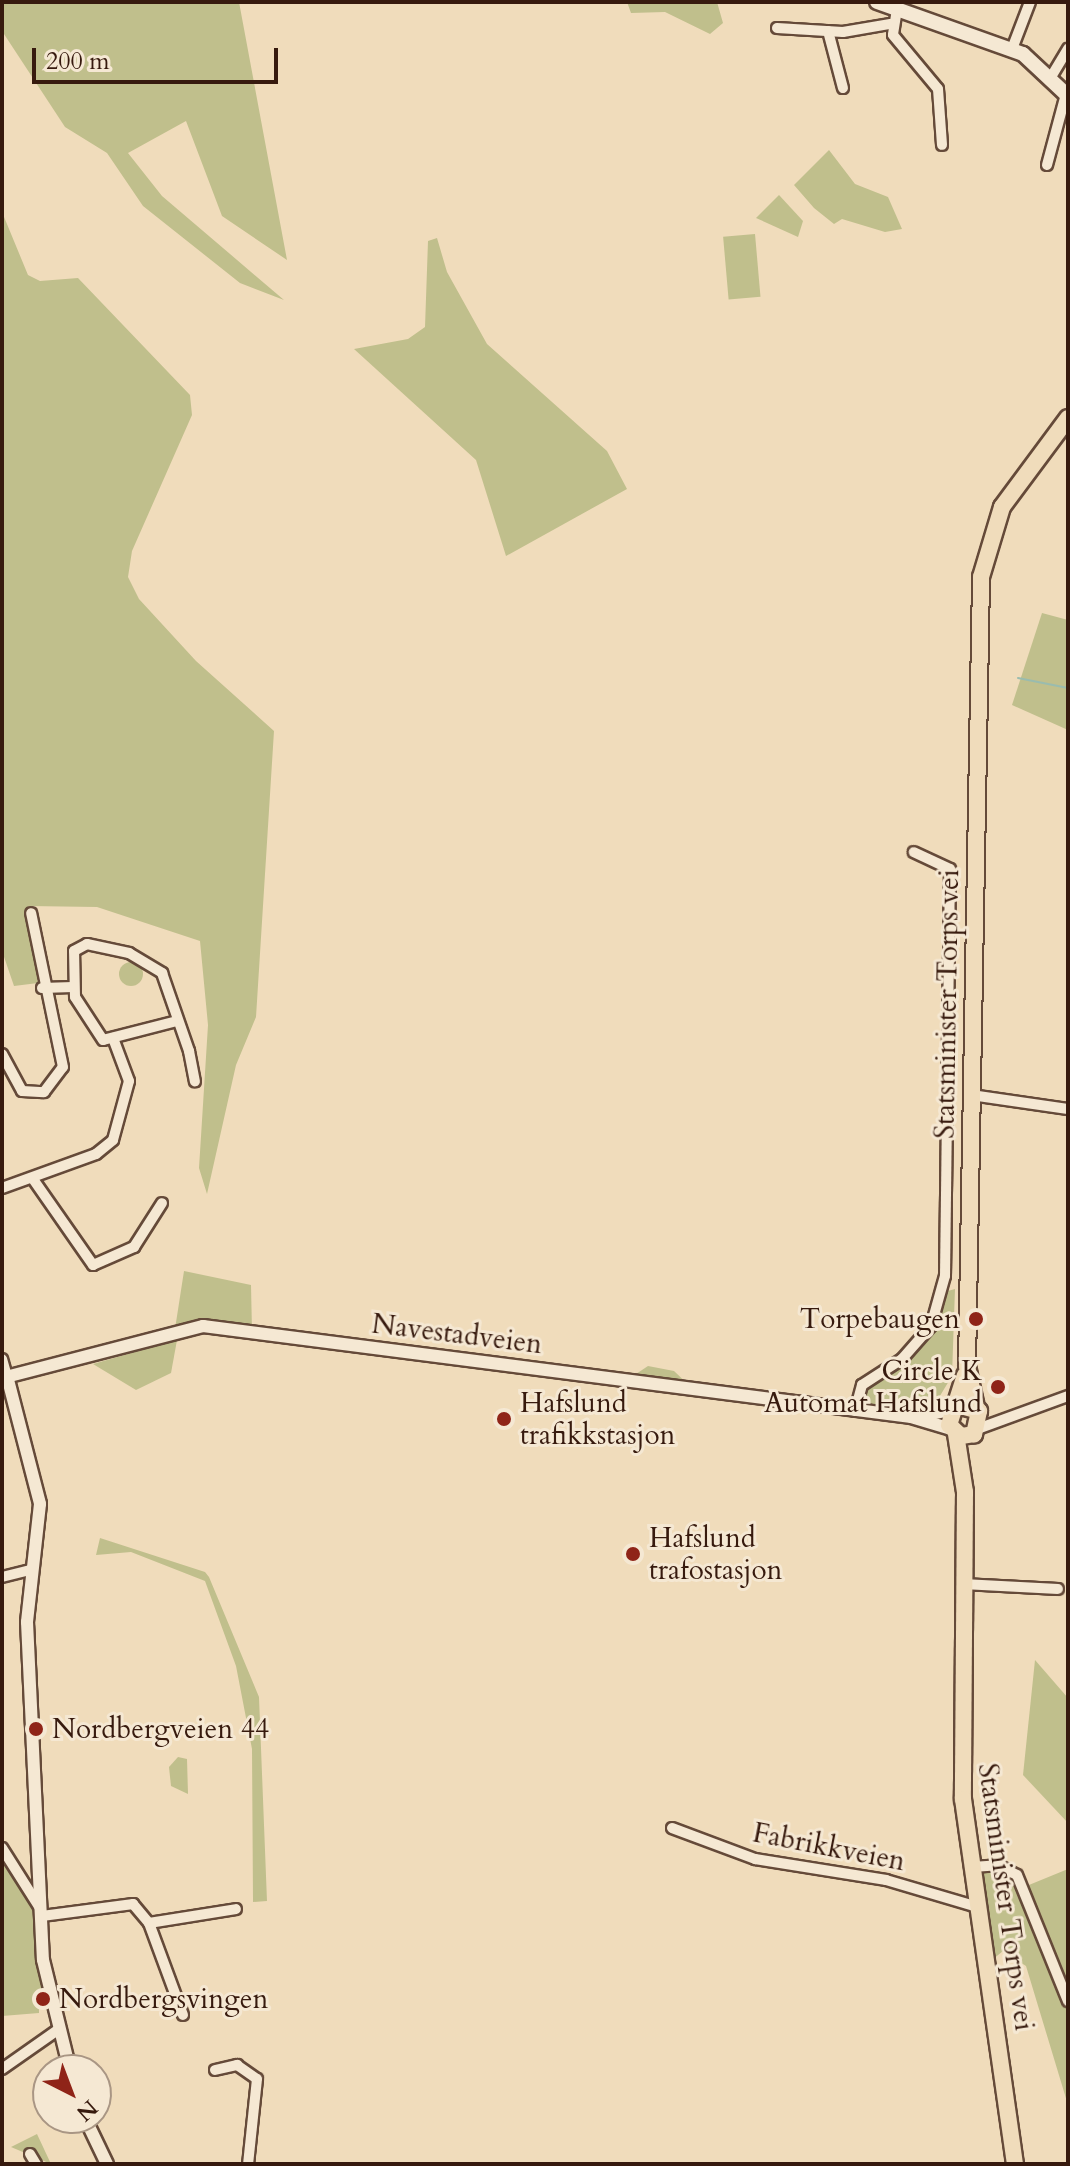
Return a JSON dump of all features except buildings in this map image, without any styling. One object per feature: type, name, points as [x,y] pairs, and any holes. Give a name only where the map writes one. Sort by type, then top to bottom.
[{"type":"highway","name":"Statsminister Torps vei","points":[[1015,2164],[960,1763],[965,1492],[977,1420],[967,1366],[978,642],[981,577],[995,525],[1026,468],[1068,418]]},
{"type":"highway","name":"Statsminister Torps vei","points":[[965,1492],[954,1432],[954,1408],[967,1366]]},
{"type":"highway","points":[[954,1408],[977,1420]]},
{"type":"highway","points":[[954,1432],[977,1420]]},
{"type":"main road","points":[[877,2],[1012,49],[1059,72],[1067,95]]},
{"type":"street","points":[[1012,49],[1028,21],[1030,2]]},
{"type":"street","points":[[890,24],[897,9]]},
{"type":"street","points":[[777,28],[828,31],[890,24]]},
{"type":"street","points":[[890,24],[938,89],[942,145]]},
{"type":"street","points":[[828,31],[843,88]]},
{"type":"street","points":[[1059,72],[1068,49]]},
{"type":"street","points":[[1047,165],[1067,95]]},
{"type":"street","points":[[855,1411],[869,1378],[920,1341],[944,1292],[950,869],[914,852]]},
{"type":"street","points":[[2,1054],[22,1091],[44,1092],[59,1077],[64,1056],[42,988],[31,913]]},
{"type":"street","points":[[177,1021],[113,1038],[95,1034],[73,987],[80,946],[129,953],[162,973],[177,1021],[195,1081]]},
{"type":"street","points":[[42,988],[73,987]]},
{"type":"street","points":[[2,1188],[33,1179],[113,1140],[129,1081],[113,1038]]},
{"type":"street","points":[[971,1095],[1068,1109]]},
{"type":"street","points":[[33,1179],[93,1265],[134,1247],[162,1203]]},
{"type":"street","name":"Navestadveien","points":[[5,1377],[203,1326],[911,1417],[954,1432]]},
{"type":"street","points":[[2,1359],[38,1486],[27,1622],[41,1912],[56,2031],[64,2054]]},
{"type":"street","points":[[977,1420],[1068,1396]]},
{"type":"street","name":"Navestadveien","points":[[911,1417],[954,1408]]},
{"type":"street","points":[[977,1420],[1006,1413]]},
{"type":"street","points":[[2,1577],[33,1569]]},
{"type":"street","points":[[963,1584],[1058,1589]]},
{"type":"street","name":"Fabrikkveien","points":[[672,1828],[755,1859],[886,1880],[978,1907]]},
{"type":"street","points":[[2,1848],[41,1912]]},
{"type":"street","points":[[972,1867],[998,1865],[1017,1875],[1068,2001]]},
{"type":"street","points":[[41,1912],[123,1903],[149,1923],[183,2015]]},
{"type":"street","points":[[149,1923],[236,1909]]},
{"type":"street","points":[[2,2069],[56,2031]]},
{"type":"street","points":[[215,2070],[237,2065],[257,2079],[248,2164]]},
{"type":"street","points":[[93,2134],[107,2164]]},
{"type":"shaded area","points":[[2,2],[239,2],[287,260],[222,216],[186,121],[128,153],[162,196],[284,300],[240,283],[143,206],[107,153],[65,127],[2,31]]},
{"type":"shaded area","points":[[627,2],[717,2],[723,23],[710,34],[665,12],[631,13]]},
{"type":"shaded area","points":[[829,150],[855,184],[888,197],[902,229],[885,232],[842,219],[834,224],[814,208],[794,185]]},
{"type":"shaded area","points":[[779,195],[803,221],[798,237],[756,218]]},
{"type":"shaded area","points":[[2,212],[28,275],[40,281],[78,278],[190,395],[192,415],[132,551],[128,577],[139,599],[196,661],[274,731],[256,1017],[236,1065],[207,1194],[199,1168],[208,1025],[200,941],[97,907],[28,906],[38,983],[14,986],[2,951]]},
{"type":"shaded area","points":[[755,234],[760,297],[729,300],[723,237]]},
{"type":"shaded area","points":[[437,238],[447,272],[487,344],[607,451],[627,489],[506,556],[476,460],[354,349],[408,339],[425,327],[428,241]]},
{"type":"shaded area","points":[[1042,613],[1068,620],[1068,730],[1012,705]]},
{"type":"shaded area","points":[[131,962],[142,969],[143,974],[136,985],[131,986],[120,979],[119,974],[126,963]]},
{"type":"shaded area","points":[[184,1271],[251,1285],[252,1332],[175,1329]]},
{"type":"shaded area","points":[[955,1289],[952,1376],[932,1409],[855,1411],[862,1385],[920,1341],[944,1292]]},
{"type":"shaded area","points":[[177,1340],[171,1373],[136,1390],[93,1364]]},
{"type":"shaded area","points":[[648,1366],[674,1371],[693,1389],[627,1380]]},
{"type":"shaded area","points":[[100,1538],[205,1572],[209,1577],[259,1697],[267,1901],[253,1902],[252,1749],[236,1666],[205,1581],[131,1552],[96,1555]]},
{"type":"shaded area","points":[[1035,1660],[1068,1698],[1068,1823],[1023,1775]]},
{"type":"shaded area","points":[[178,1757],[187,1759],[188,1794],[171,1786],[169,1767]]},
{"type":"shaded area","points":[[2,1850],[41,1909],[48,1994],[39,1997],[39,2013],[2,2016]]},
{"type":"shaded area","points":[[998,1865],[1024,1887],[1068,1869],[1068,2105],[1026,1966],[1003,1951],[987,1964],[972,1868]]},
{"type":"shaded area","points":[[37,2134],[51,2164],[11,2147]]},
{"type":"waterway","points":[[1018,678],[1068,688]]},
{"type":"place","name":"Torpebaugen","points":[[976,1319]]},
{"type":"place","name":"Circle K Automat Hafslund","points":[[998,1387]]},
{"type":"place","name":"Hafslund trafikkstasjon","points":[[504,1419]]},
{"type":"place","name":"Hafslund trafostasjon","points":[[633,1554]]},
{"type":"place","name":"Nordbergveien 44","points":[[36,1729]]},
{"type":"place","name":"Nordbergsvingen","points":[[43,1999]]}]
